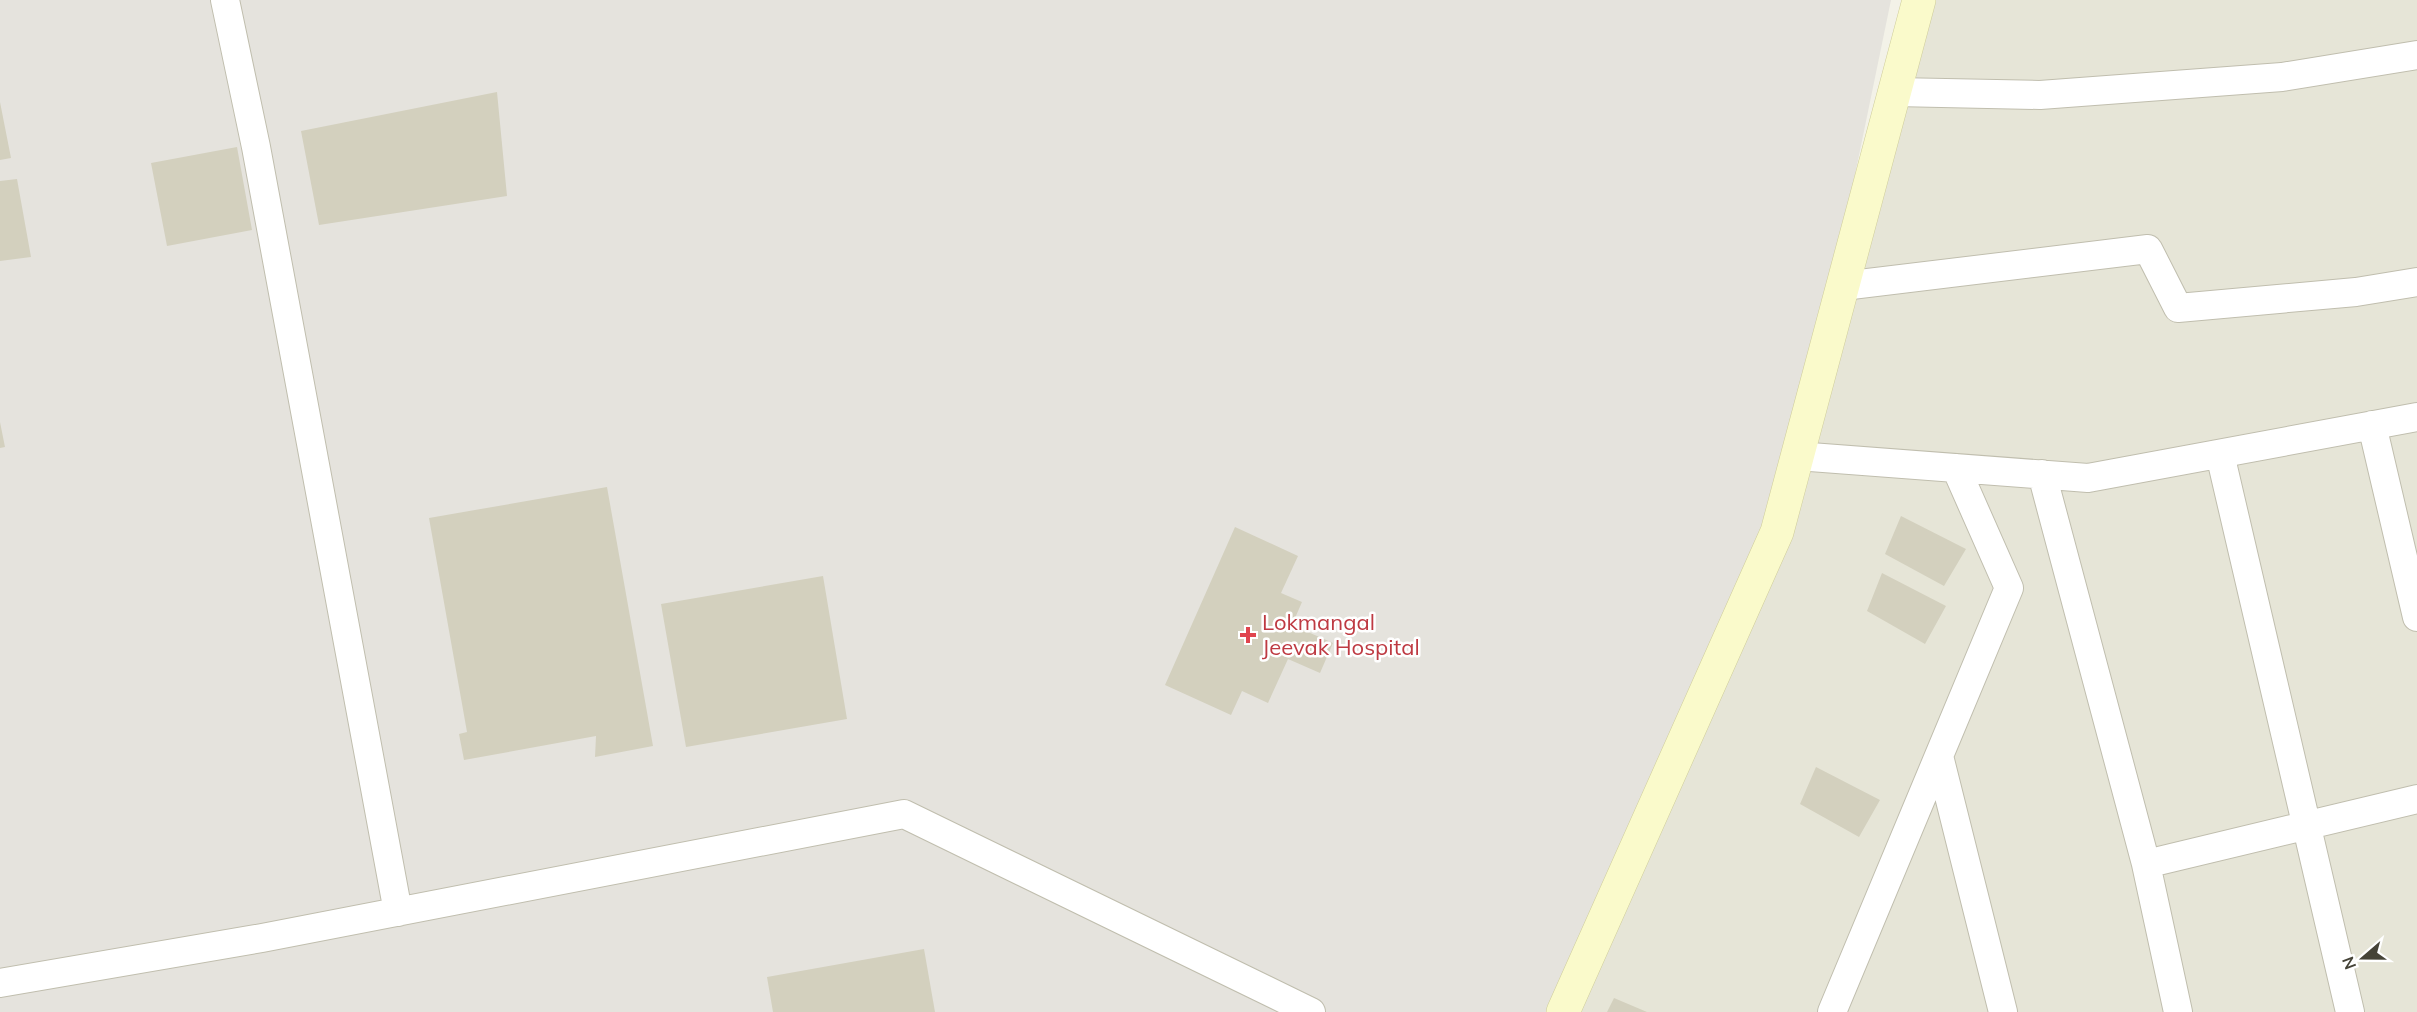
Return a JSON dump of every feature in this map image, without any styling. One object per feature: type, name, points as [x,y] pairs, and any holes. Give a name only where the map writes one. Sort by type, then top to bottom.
[{"type":"main road","points":[[1563,1012],[1777,532],[1919,0]]},
{"type":"street","points":[[225,0],[258,159],[399,912]]},
{"type":"street","points":[[1895,92],[2051,94],[2282,77],[2417,55]]},
{"type":"street","points":[[1843,286],[2148,249],[2178,308],[2355,292],[2417,282]]},
{"type":"street","points":[[1797,456],[2088,478],[2417,417]]},
{"type":"street","points":[[2372,425],[2417,617]]},
{"type":"street","points":[[2220,454],[2350,1012]]},
{"type":"street","points":[[1833,1012],[2009,588],[1956,468]]},
{"type":"street","points":[[2042,474],[2146,864],[2178,1012]]},
{"type":"street","points":[[1939,756],[2003,1012]]},
{"type":"street","points":[[2146,864],[2417,799]]},
{"type":"street","points":[[0,983],[262,938],[904,814],[1311,1012]]},
{"type":"shaded area","points":[[0,0],[1891,0],[1797,456],[1557,1012],[0,1012]]},
{"type":"shaded area","points":[[1920,0],[2417,0],[2417,1012],[1561,1012]]},
{"type":"building","points":[[497,92],[507,196],[319,225],[301,131]]},
{"type":"building","points":[[0,102],[11,158],[0,160]]},
{"type":"building","points":[[237,147],[252,230],[167,246],[151,163]]},
{"type":"building","points":[[17,179],[31,257],[0,261],[0,181]]},
{"type":"building","points":[[0,422],[5,447],[0,448]]},
{"type":"building","points":[[607,487],[653,746],[595,757],[596,736],[464,760],[459,734],[467,732],[429,518]]},
{"type":"building","points":[[1901,516],[1966,549],[1944,586],[1885,554]]},
{"type":"building","points":[[1235,527],[1298,556],[1281,593],[1302,602],[1292,625],[1333,643],[1320,673],[1288,659],[1268,703],[1242,691],[1231,715],[1165,685]]},
{"type":"building","points":[[1882,573],[1946,606],[1925,644],[1867,611]]},
{"type":"building","points":[[823,576],[847,719],[686,747],[661,604]]},
{"type":"building","points":[[1816,767],[1880,800],[1859,837],[1800,804]]},
{"type":"building","points":[[924,949],[935,1012],[773,1012],[767,977]]},
{"type":"building","points":[[1614,998],[1647,1012],[1607,1012]]},
{"type":"place","name":"Lokmangal Jeevak Hospital","points":[[1248,635]]}]
